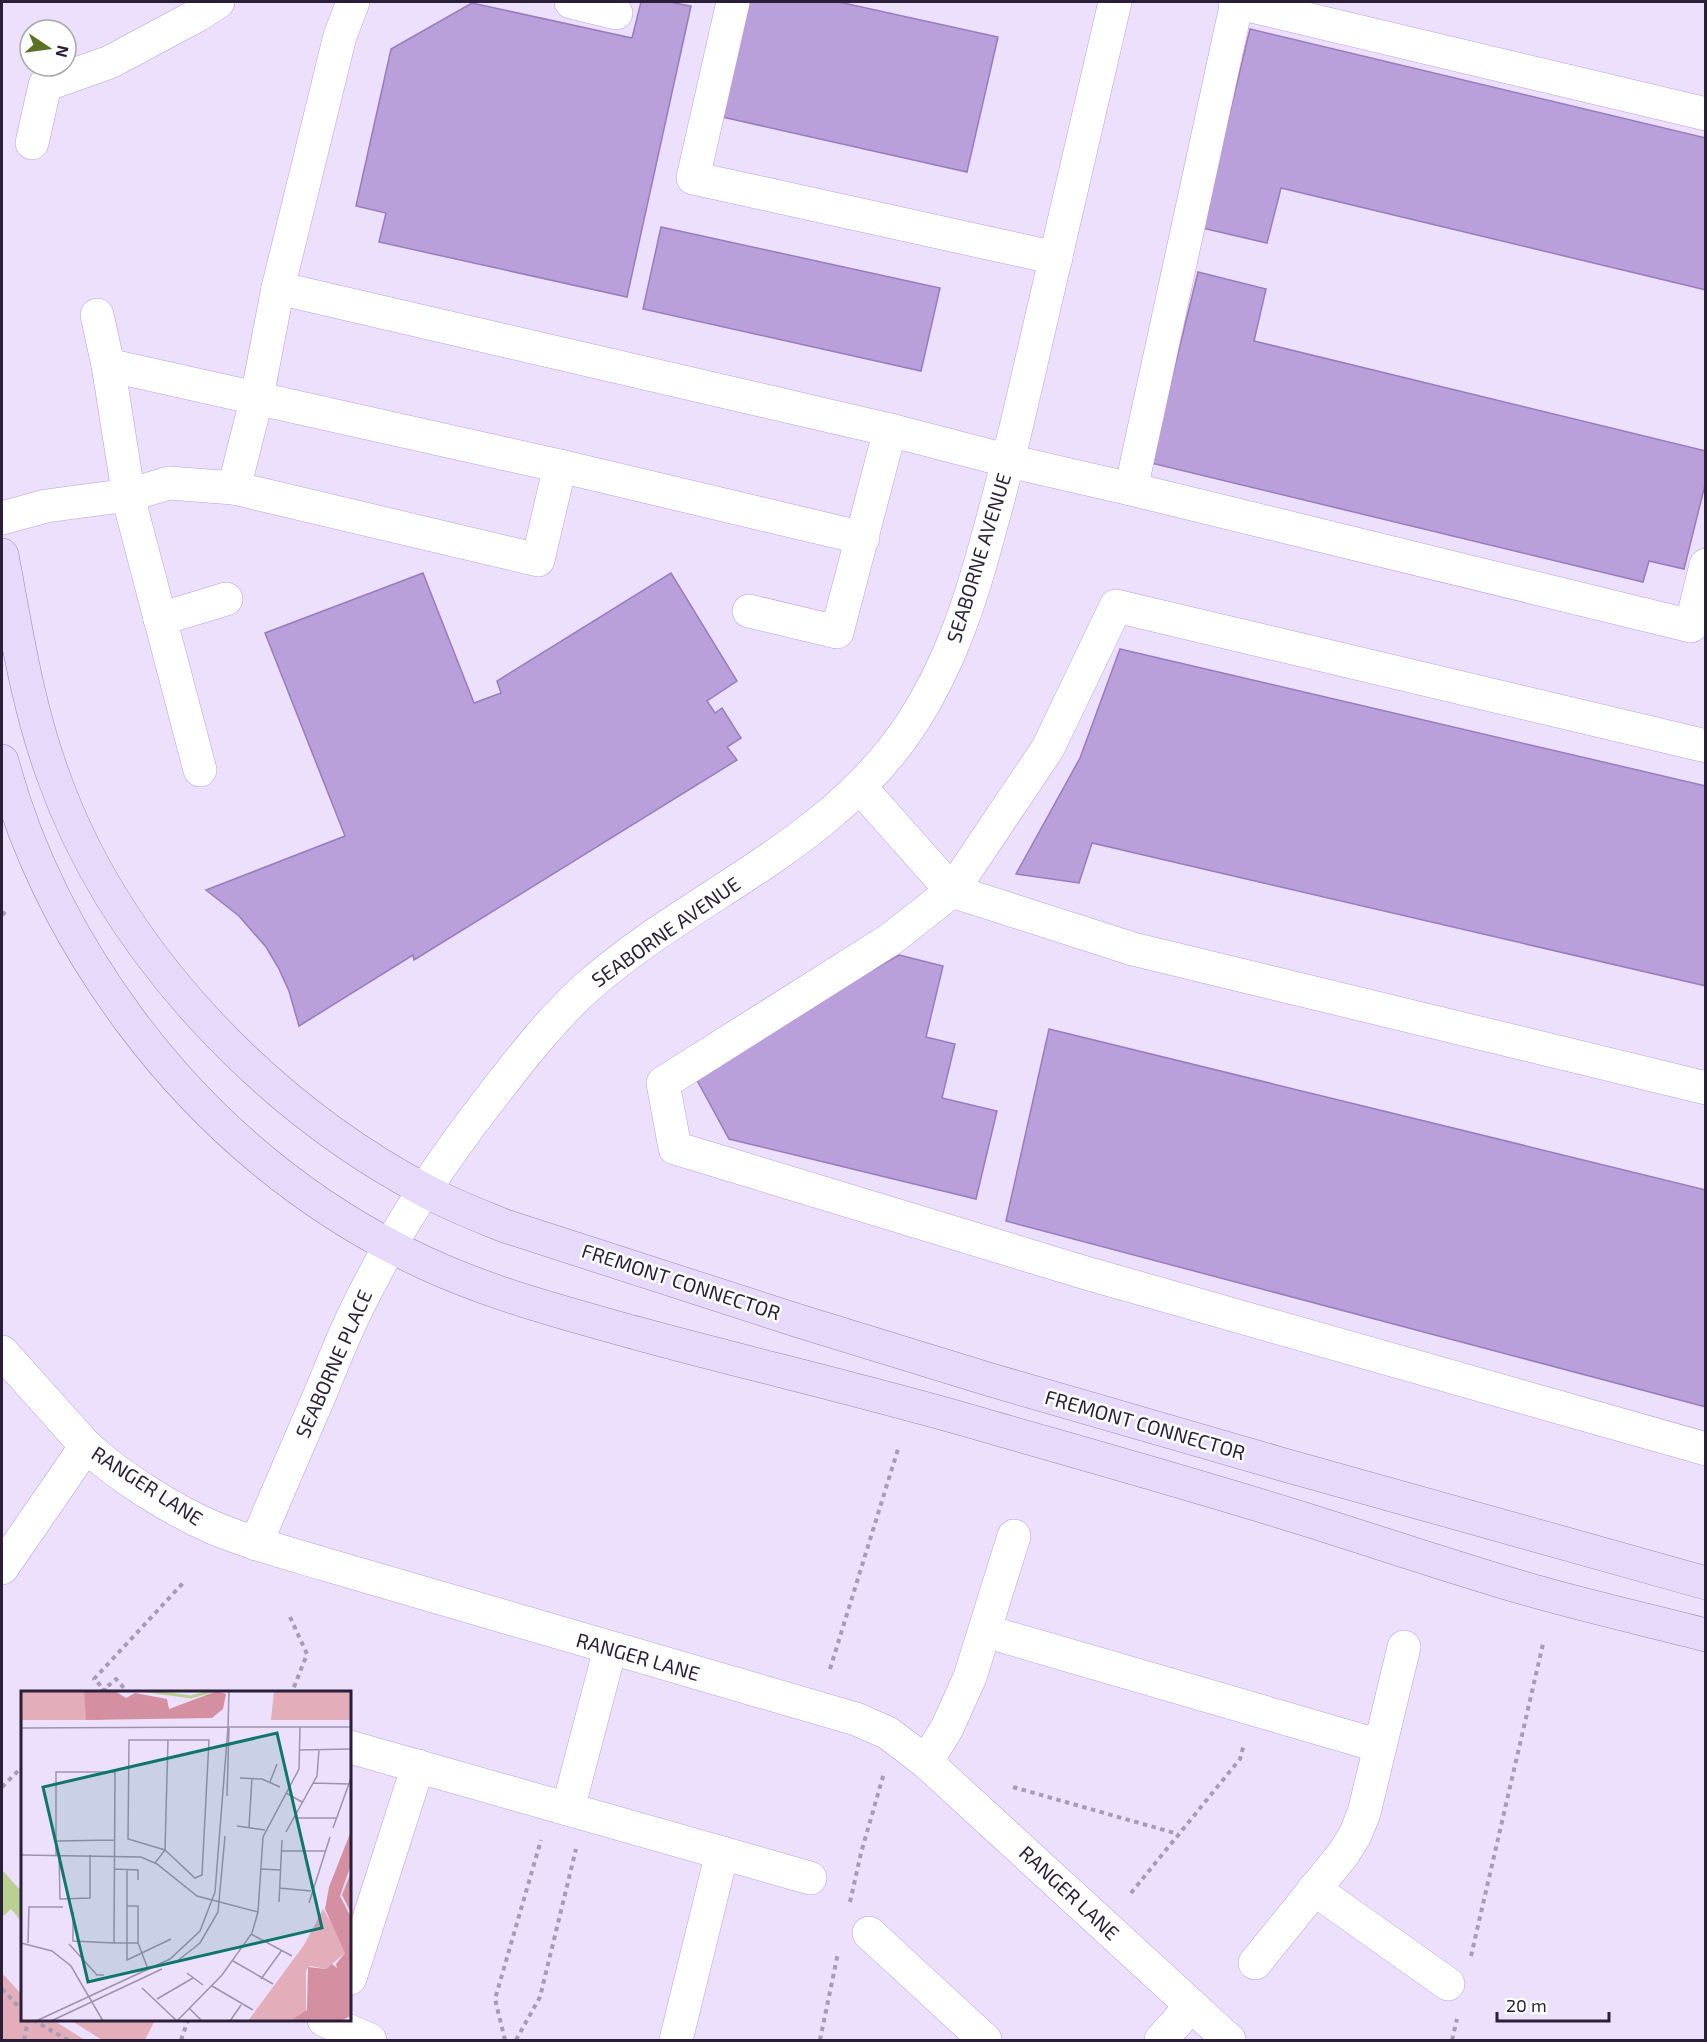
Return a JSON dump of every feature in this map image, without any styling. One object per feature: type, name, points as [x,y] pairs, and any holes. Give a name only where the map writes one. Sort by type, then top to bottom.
[{"type":"main road","name":"FREMONT CONNECTOR","points":[[2,555],[26,680],[53,776],[90,856],[119,907],[147,949],[178,989],[248,1062],[284,1095],[325,1126],[425,1191],[505,1226],[895,1351],[1281,1464],[1706,1583]]},
{"type":"main road","points":[[2,761],[22,823],[63,915],[93,968],[147,1044],[212,1117],[250,1151],[324,1206],[391,1246],[460,1278],[557,1311],[946,1414],[1286,1513],[1522,1587],[1706,1635]]},
{"type":"street","points":[[32,143],[45,85],[110,62],[218,2]]},
{"type":"street","points":[[234,488],[256,397],[278,288],[340,36],[353,2]]},
{"type":"street","points":[[571,2],[616,13]]},
{"type":"street","points":[[733,2],[693,178],[1056,258]]},
{"type":"street","name":"SEABORNE AVENUE","points":[[425,1191],[475,1118],[512,1070],[549,1025],[585,989],[623,957],[802,838],[860,787],[882,764],[911,725],[936,682],[955,642],[978,576],[1009,461],[1112,2]]},
{"type":"street","points":[[1131,489],[1236,2],[1706,114]]},
{"type":"street","points":[[278,288],[890,430],[1009,461],[1691,626],[1706,565]]},
{"type":"street","points":[[97,315],[108,365],[129,495],[200,770]]},
{"type":"street","points":[[108,365],[560,466],[863,538]]},
{"type":"street","points":[[749,611],[837,632],[890,430]]},
{"type":"street","points":[[2,518],[46,506],[129,495],[169,483],[234,488],[538,560],[560,466]]},
{"type":"street","points":[[160,619],[226,599]]},
{"type":"street","points":[[1706,746],[1116,606],[1048,748],[952,891],[891,939],[663,1083],[675,1148],[1086,1273],[1706,1449]]},
{"type":"street","points":[[860,787],[952,891],[1133,950],[1706,1088]]},
{"type":"street","name":"SEABORNE PLACE","points":[[256,1544],[352,1319],[391,1246],[425,1191]]},
{"type":"street","name":"RANGER LANE","points":[[2,1352],[86,1446],[104,1461],[171,1506],[212,1527],[256,1544],[855,1719],[888,1733],[926,1762],[1229,2040]]},
{"type":"street","points":[[2,1568],[86,1446]]},
{"type":"street","points":[[926,1762],[959,1704],[985,1631],[1014,1536]]},
{"type":"street","points":[[985,1631],[1380,1746]]},
{"type":"street","points":[[1255,1963],[1344,1853],[1355,1835],[1364,1813],[1404,1647]]},
{"type":"street","points":[[568,1809],[610,1649]]},
{"type":"street","points":[[351,1747],[810,1878]]},
{"type":"street","points":[[351,1975],[418,1766]]},
{"type":"street","points":[[676,2040],[722,1853]]},
{"type":"street","points":[[1314,1889],[1448,1984]]},
{"type":"street","points":[[869,1933],[974,2036]]},
{"type":"street","points":[[1161,2040],[1191,2006]]},
{"type":"street","points":[[332,2021],[370,2040]]},
{"type":"path","points":[[2,915],[8,909]]},
{"type":"path","points":[[831,1669],[898,1449]]},
{"type":"path","points":[[103,1691],[94,1679],[184,1582]]},
{"type":"path","points":[[290,1617],[307,1654],[292,1691]]},
{"type":"path","points":[[1471,1959],[1543,1644]]},
{"type":"path","points":[[105,1691],[116,1679],[124,1688]]},
{"type":"path","points":[[1131,1893],[1240,1759],[1253,1710]]},
{"type":"path","points":[[2,1787],[21,1768]]},
{"type":"path","points":[[1013,1787],[1178,1834]]},
{"type":"path","points":[[505,2040],[495,1999],[568,1809]]},
{"type":"path","points":[[516,2040],[540,1997],[568,1809]]},
{"type":"path","points":[[2,1989],[21,2009]]},
{"type":"path","points":[[1452,2040],[1457,2017]]},
{"type":"path","points":[[24,2040],[28,2021]]},
{"type":"path","points":[[36,2021],[68,2040]]},
{"type":"path","points":[[181,2040],[187,2021]]},
{"type":"shaded area","points":[[2,1870],[21,1891],[21,1921],[11,1909],[2,1917]]},
{"type":"shaded area","points":[[2,1973],[21,1994],[21,2021],[55,2021],[85,2040],[2,2040]]},
{"type":"shaded area","points":[[72,2021],[154,2021],[145,2040],[102,2040]]},
{"type":"building","points":[[641,2],[669,2],[691,6],[627,297],[379,242],[386,213],[356,206],[391,49],[472,3],[632,38]]},
{"type":"building","points":[[734,2],[839,2],[998,37],[967,172],[709,114]]},
{"type":"building","points":[[1250,29],[1706,138],[1706,290],[1281,188],[1267,243],[1202,228]]},
{"type":"building","points":[[661,227],[940,288],[921,371],[643,309]]},
{"type":"building","points":[[1198,272],[1266,289],[1254,341],[1706,451],[1706,481],[1684,569],[1649,561],[1643,582],[1151,463]]},
{"type":"building","points":[[423,573],[474,703],[501,693],[497,681],[671,573],[737,681],[707,701],[715,713],[722,708],[741,738],[727,747],[737,760],[414,960],[413,955],[299,1026],[289,991],[266,947],[239,916],[206,890],[345,836],[265,633]]},
{"type":"building","points":[[1120,649],[1706,786],[1706,986],[1092,843],[1079,883],[1016,874],[1080,758]]},
{"type":"building","points":[[899,955],[943,966],[926,1037],[955,1044],[942,1098],[997,1111],[976,1199],[729,1139],[692,1071]]},
{"type":"building","points":[[1049,1029],[1706,1190],[1706,1407],[1006,1221]]}]
